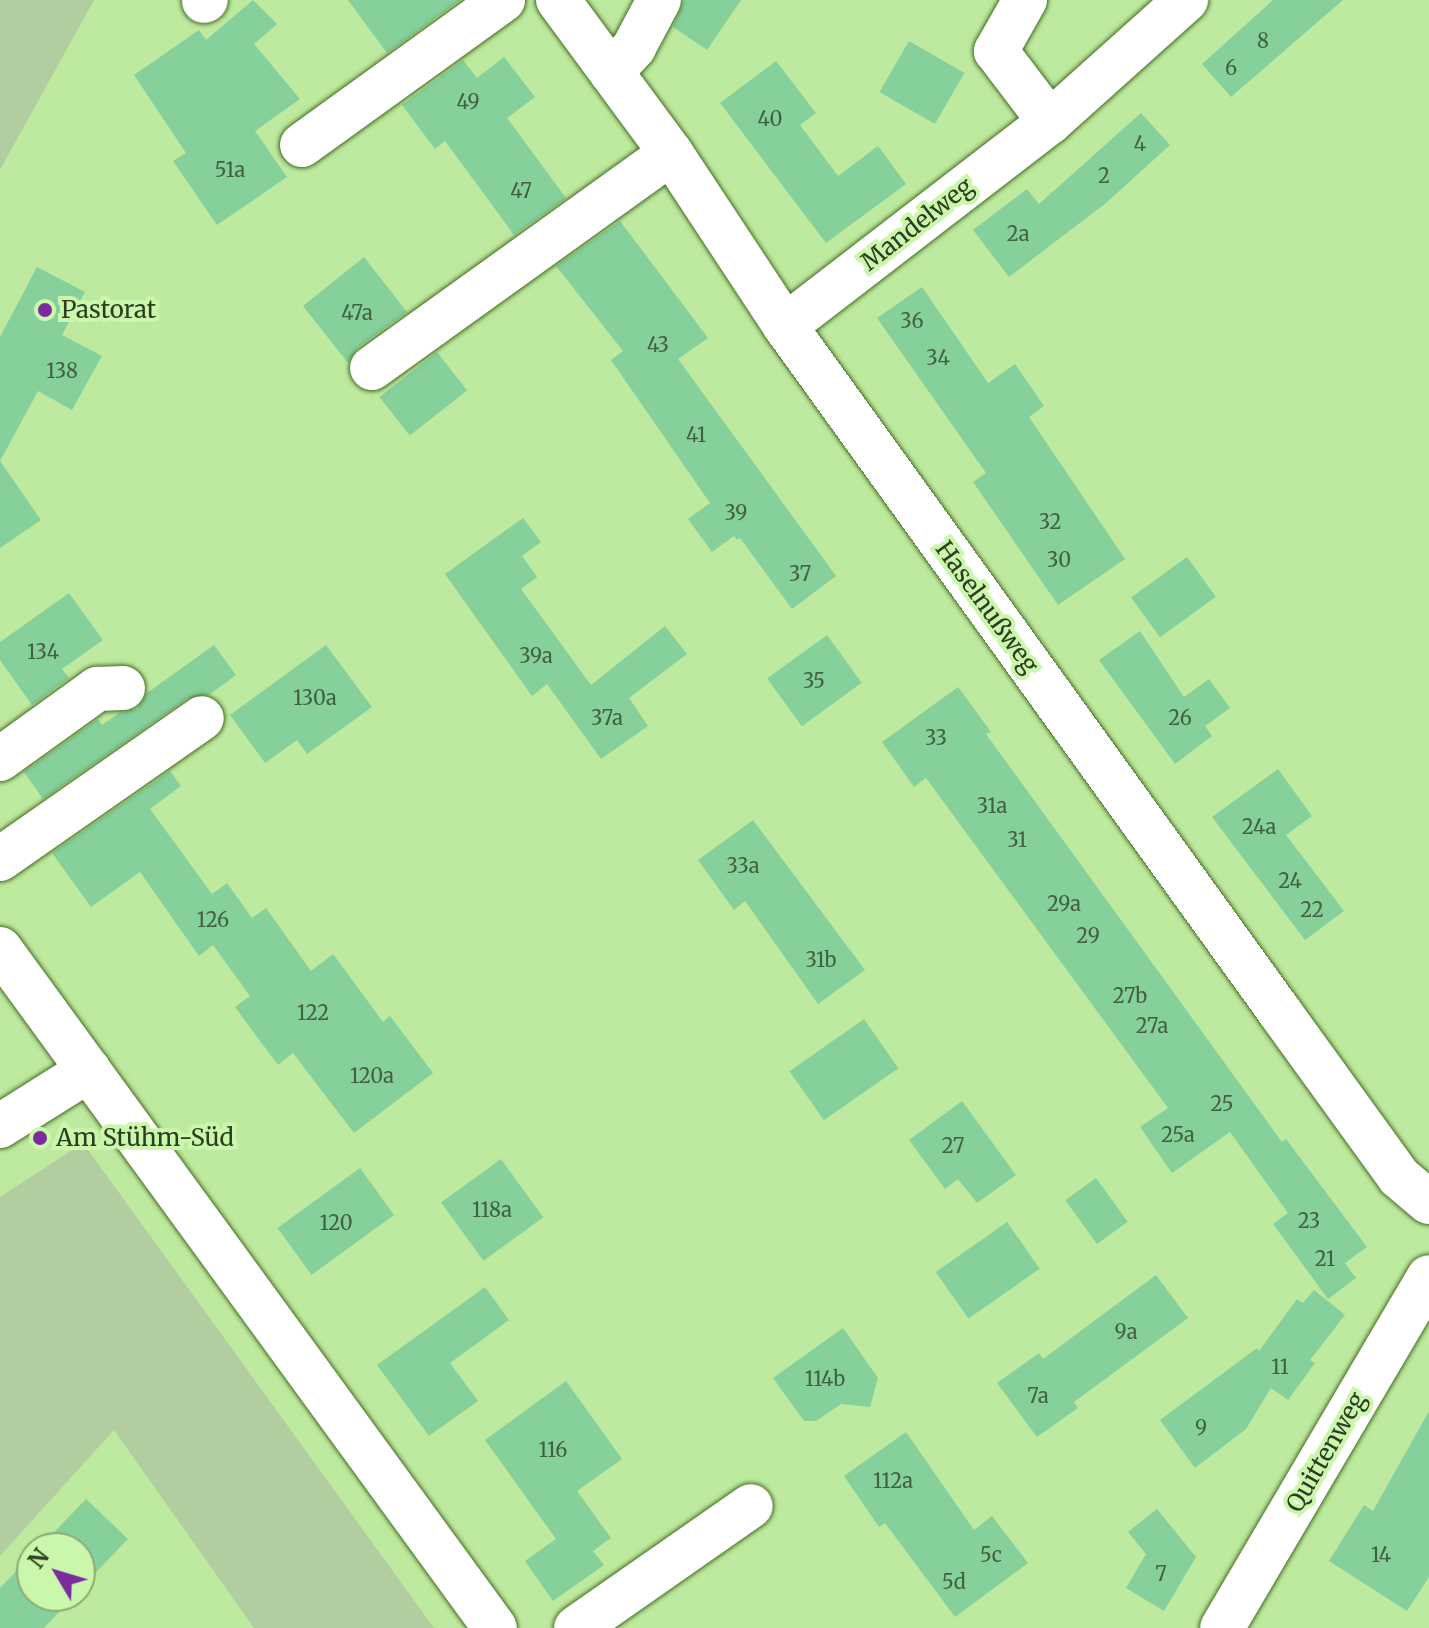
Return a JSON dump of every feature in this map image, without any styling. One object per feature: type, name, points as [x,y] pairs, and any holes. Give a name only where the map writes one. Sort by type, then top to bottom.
[{"type":"street","points":[[302,145],[503,0]]},
{"type":"street","name":"Haselnußweg","points":[[558,0],[671,153],[785,326],[1399,1177],[1429,1202]]},
{"type":"street","points":[[611,72],[634,47],[659,0]]},
{"type":"street","points":[[1025,0],[996,51],[1050,122]]},
{"type":"street","name":"Mandelweg","points":[[785,326],[1050,122],[1186,0]]},
{"type":"street","points":[[372,368],[671,153]]},
{"type":"street","points":[[0,759],[97,689],[123,688]]},
{"type":"street","points":[[0,859],[202,718]]},
{"type":"street","points":[[0,949],[495,1628]]},
{"type":"street","points":[[0,1126],[89,1070]]},
{"type":"street","name":"Quittenweg","points":[[1222,1628],[1429,1277]]},
{"type":"street","points":[[576,1628],[751,1506]]},
{"type":"green space","points":[[0,0],[94,0],[0,170]]},
{"type":"green space","points":[[83,1143],[434,1628],[254,1628],[114,1430],[22,1532],[16,1532],[16,1538],[0,1556],[0,1197]]},
{"type":"building","points":[[253,0],[277,24],[254,44],[300,99],[255,131],[287,177],[217,225],[173,161],[186,153],[134,75],[199,30],[206,40]]},
{"type":"building","points":[[348,0],[460,0],[387,53]]},
{"type":"building","points":[[684,0],[741,0],[707,50],[673,27]]},
{"type":"building","points":[[1273,0],[1343,0],[1231,97],[1202,64]]},
{"type":"building","points":[[909,41],[964,73],[935,124],[880,92]]},
{"type":"building","points":[[504,57],[535,97],[507,118],[566,198],[514,235],[445,141],[435,149],[402,105],[463,60],[477,78]]},
{"type":"building","points":[[776,61],[816,113],[800,125],[838,176],[878,146],[906,184],[826,243],[720,103]]},
{"type":"building","points":[[1141,113],[1170,145],[1106,203],[1009,277],[973,230],[1027,189],[1039,204]]},
{"type":"building","points":[[620,221],[708,338],[678,359],[836,576],[792,609],[740,538],[737,540],[734,536],[712,552],[688,519],[710,503],[611,360],[623,351],[556,266]]},
{"type":"building","points":[[364,257],[407,312],[357,348],[348,363],[303,306]]},
{"type":"building","points":[[37,267],[85,292],[62,335],[102,356],[72,410],[38,391],[0,461],[0,337]]},
{"type":"building","points":[[922,287],[988,383],[1015,364],[1044,406],[1029,417],[1125,559],[1058,605],[973,482],[986,473],[877,318]]},
{"type":"building","points":[[437,352],[467,391],[410,436],[379,397]]},
{"type":"building","points":[[0,461],[41,520],[0,548]]},
{"type":"building","points":[[523,518],[541,542],[522,556],[537,577],[521,589],[591,685],[665,626],[687,654],[629,698],[648,726],[601,759],[547,684],[532,696],[445,574]]},
{"type":"building","points":[[1187,557],[1216,597],[1160,637],[1131,598]]},
{"type":"building","points":[[69,593],[103,640],[62,669],[69,678],[32,705],[0,660],[0,642]]},
{"type":"building","points":[[1140,631],[1184,697],[1209,679],[1230,708],[1205,726],[1212,736],[1175,764],[1099,660]]},
{"type":"building","points":[[827,635],[862,683],[802,726],[767,678]]},
{"type":"building","points":[[214,645],[236,675],[209,695],[188,698],[43,799],[24,772],[98,719],[102,725],[119,713],[137,709],[147,693]]},
{"type":"building","points":[[326,645],[372,707],[307,754],[297,740],[265,763],[230,715]]},
{"type":"building","points":[[958,687],[991,732],[986,734],[1282,1142],[1286,1139],[1367,1247],[1345,1263],[1356,1278],[1328,1299],[1273,1224],[1288,1213],[1230,1132],[1172,1173],[1140,1127],[1168,1108],[926,778],[914,787],[882,742]]},
{"type":"building","points":[[1278,769],[1312,816],[1286,835],[1344,911],[1305,940],[1212,817]]},
{"type":"building","points":[[170,771],[181,786],[150,809],[212,894],[227,883],[252,918],[266,908],[311,971],[333,954],[383,1022],[390,1016],[433,1073],[354,1133],[293,1053],[278,1065],[235,1007],[250,996],[213,945],[199,956],[140,872],[91,907],[52,853]]},
{"type":"building","points":[[753,820],[865,970],[818,1004],[745,901],[734,910],[698,860]]},
{"type":"building","points":[[864,1019],[898,1068],[824,1120],[789,1071]]},
{"type":"building","points":[[962,1101],[1016,1175],[977,1203],[958,1179],[945,1189],[909,1140]]},
{"type":"building","points":[[501,1159],[543,1217],[483,1261],[441,1202]]},
{"type":"building","points":[[360,1168],[394,1215],[312,1275],[277,1228]]},
{"type":"building","points":[[1096,1178],[1128,1222],[1097,1244],[1065,1200]]},
{"type":"building","points":[[1007,1222],[1040,1269],[968,1319],[936,1272]]},
{"type":"building","points":[[1156,1275],[1188,1318],[1074,1402],[1078,1408],[1037,1437],[997,1383],[1039,1353],[1043,1359]]},
{"type":"building","points":[[485,1287],[509,1320],[450,1363],[478,1401],[429,1436],[377,1365]]},
{"type":"building","points":[[1314,1290],[1345,1315],[1310,1360],[1315,1363],[1288,1400],[1271,1388],[1246,1429],[1195,1468],[1160,1420],[1257,1348],[1259,1351],[1297,1299],[1303,1303]]},
{"type":"building","points":[[843,1328],[878,1378],[870,1407],[841,1404],[816,1421],[804,1421],[773,1378]]},
{"type":"building","points":[[566,1381],[622,1459],[577,1491],[611,1538],[593,1551],[604,1565],[553,1601],[525,1561],[556,1539],[485,1440]]},
{"type":"building","points":[[1429,1411],[1429,1577],[1407,1611],[1329,1561],[1364,1505],[1373,1511]]},
{"type":"building","points":[[906,1432],[974,1530],[992,1516],[1028,1563],[955,1617],[885,1523],[879,1527],[844,1476]]},
{"type":"building","points":[[86,1499],[128,1539],[96,1572],[96,1532],[54,1532]]},
{"type":"building","points":[[1157,1509],[1196,1557],[1164,1611],[1126,1588],[1146,1554],[1128,1532]]},
{"type":"building","points":[[16,1572],[16,1612],[59,1612],[44,1628],[0,1628],[0,1588]]},
{"type":"place","name":"Pastorat","points":[[45,310]]},
{"type":"place","name":"Am Stühm-Süd","points":[[40,1138]]}]
